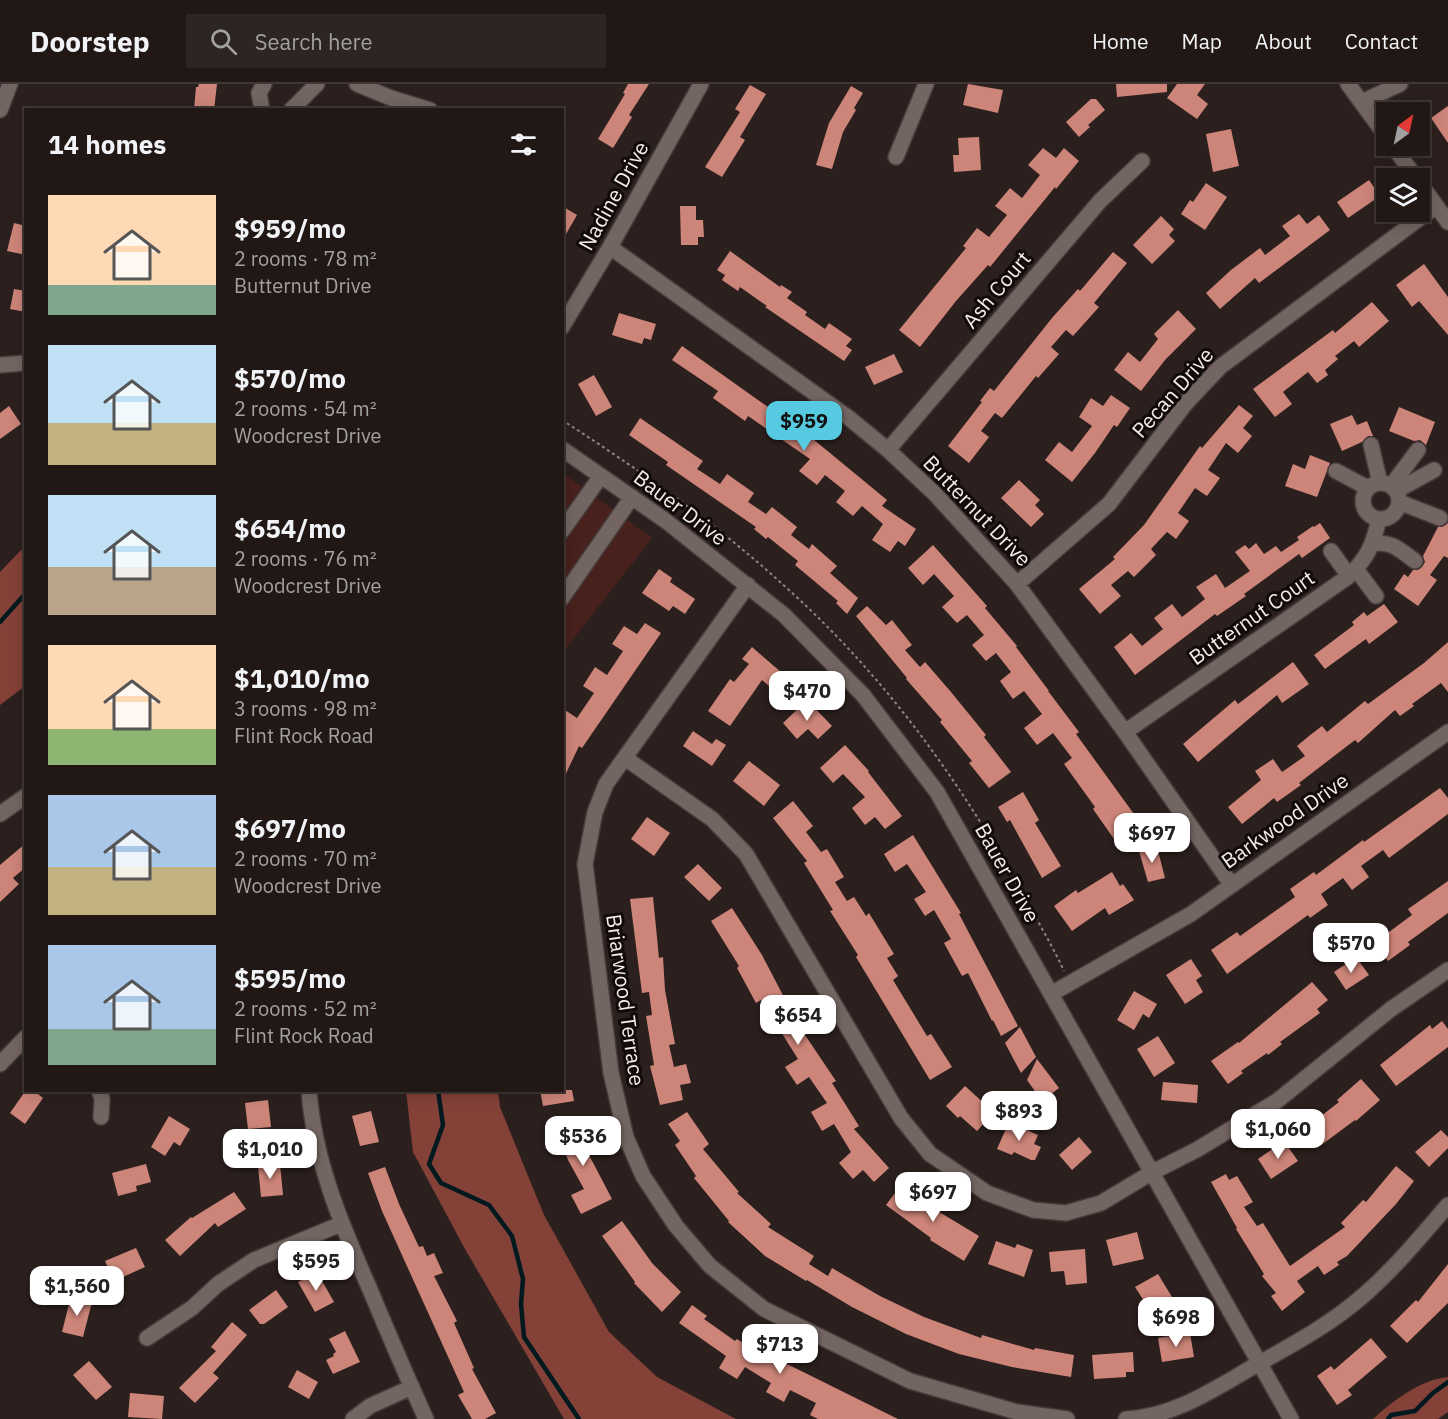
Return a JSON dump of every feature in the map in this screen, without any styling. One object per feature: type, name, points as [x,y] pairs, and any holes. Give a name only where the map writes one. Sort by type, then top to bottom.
[{"type":"street","points":[[0,110],[10,84]]},
{"type":"street","points":[[262,108],[259,93],[264,84]]},
{"type":"street","points":[[293,108],[317,84]]},
{"type":"street","points":[[357,84],[424,108]]},
{"type":"street","name":"Nadine Drive","points":[[564,324],[610,247],[701,84]]},
{"type":"street","points":[[896,157],[926,84]]},
{"type":"street","points":[[1348,84],[1376,122]]},
{"type":"street","points":[[1362,102],[1400,84]]},
{"type":"street","name":"Ash Court","points":[[888,450],[1100,201],[1142,161]]},
{"type":"street","points":[[1430,198],[1448,222]]},
{"type":"street","name":"Pecan Drive","points":[[1017,584],[1109,504],[1186,403],[1220,367],[1436,206]]},
{"type":"street","name":"Butternut Drive","points":[[610,247],[849,418],[888,450],[935,494],[1017,584],[1125,732],[1231,884]]},
{"type":"street","points":[[0,365],[24,363]]},
{"type":"street","points":[[1371,446],[1387,490],[1398,508],[1390,516],[1379,519],[1367,513],[1363,500],[1387,490],[1434,470]]},
{"type":"street","name":"Bauer Drive","points":[[564,450],[666,520],[784,615],[863,695],[937,792],[1291,1419]]},
{"type":"street","points":[[1387,490],[1419,450]]},
{"type":"street","points":[[1336,471],[1387,490],[1440,518]]},
{"type":"street","points":[[564,528],[601,476]]},
{"type":"street","points":[[564,595],[632,497]]},
{"type":"street","name":"Butternut Court","points":[[1125,732],[1352,573],[1363,562],[1373,544],[1379,519]]},
{"type":"street","points":[[1373,544],[1382,542],[1389,544],[1415,561]]},
{"type":"street","points":[[1331,551],[1376,596]]},
{"type":"street","name":"Briarwood Terrace","points":[[747,585],[606,784],[595,812],[585,864],[611,1073],[626,1137],[643,1176],[676,1226],[710,1266],[764,1309],[910,1382],[1017,1412],[1067,1419]]},
{"type":"street","name":"Barkwood Drive","points":[[1051,994],[1191,914],[1448,732]]},
{"type":"street","points":[[625,758],[712,819],[746,854],[901,1118],[930,1154],[987,1193],[1033,1210],[1066,1213],[1101,1203],[1151,1173],[1198,1149],[1277,1101],[1391,1010],[1448,970]]},
{"type":"street","points":[[0,814],[24,797]]},
{"type":"street","points":[[0,1064],[24,1040]]},
{"type":"street","points":[[100,1092],[102,1098],[101,1117]]},
{"type":"street","points":[[309,1092],[317,1148],[341,1224],[426,1419]]},
{"type":"street","points":[[1126,1419],[1136,1419],[1189,1403],[1322,1328],[1389,1272],[1448,1205]]},
{"type":"street","points":[[147,1338],[192,1308],[218,1284],[254,1260],[341,1224]]},
{"type":"street","points":[[353,1419],[370,1406],[412,1387]]},
{"type":"shaded area","points":[[564,474],[652,538],[564,651]]},
{"type":"shaded area","points":[[24,547],[24,687],[0,705],[0,572]]},
{"type":"shaded area","points":[[406,1092],[498,1092],[500,1107],[544,1215],[609,1332],[657,1377],[736,1419],[564,1419],[465,1249],[413,1152]]},
{"type":"shaded area","points":[[1448,1377],[1448,1412],[1438,1419],[1373,1419],[1399,1398],[1418,1387],[1427,1382]]},
{"type":"building","points":[[199,84],[217,84],[214,108],[194,108],[196,87]]},
{"type":"building","points":[[628,84],[649,84],[629,115],[632,117],[613,148],[598,139],[625,94],[623,93]]},
{"type":"building","points":[[968,84],[1003,90],[998,113],[963,105]]},
{"type":"building","points":[[1116,84],[1167,84],[1167,92],[1117,97]]},
{"type":"building","points":[[1177,84],[1205,84],[1197,95],[1208,104],[1197,119],[1167,98]]},
{"type":"building","points":[[750,85],[766,94],[740,137],[745,140],[722,177],[705,167],[740,112],[735,109]]},
{"type":"building","points":[[851,86],[863,93],[843,132],[832,169],[816,165],[829,123]]},
{"type":"building","points":[[1091,99],[1096,99],[1105,110],[1088,125],[1090,127],[1079,137],[1066,122]]},
{"type":"building","points":[[1448,106],[1448,143],[1431,118]]},
{"type":"building","points":[[1231,129],[1239,166],[1213,172],[1206,134]]},
{"type":"building","points":[[979,137],[981,170],[954,172],[953,155],[959,155],[958,138]]},
{"type":"building","points":[[1043,148],[1056,158],[1064,148],[1079,161],[990,267],[988,265],[956,301],[920,347],[899,330],[966,248],[963,246],[977,228],[989,237],[1007,215],[995,206],[1010,188],[1022,198],[1040,175],[1028,165]]},
{"type":"building","points":[[1369,180],[1376,190],[1376,199],[1348,218],[1337,202]]},
{"type":"building","points":[[1206,183],[1227,197],[1205,230],[1181,214],[1190,200],[1193,202]]},
{"type":"building","points":[[680,206],[696,206],[696,220],[703,220],[704,237],[698,237],[698,245],[681,245]]},
{"type":"building","points":[[564,207],[577,215],[564,238]]},
{"type":"building","points":[[1299,214],[1307,224],[1319,215],[1330,230],[1259,283],[1255,278],[1220,309],[1206,293],[1260,248],[1265,255],[1290,236],[1282,226]]},
{"type":"building","points":[[1161,216],[1174,229],[1169,235],[1175,241],[1152,264],[1133,245]]},
{"type":"building","points":[[14,223],[24,226],[24,255],[7,251]]},
{"type":"building","points":[[730,251],[780,287],[781,285],[792,292],[787,298],[807,312],[805,315],[825,329],[829,323],[852,339],[846,346],[852,350],[844,361],[765,307],[767,306],[740,287],[738,291],[722,280],[725,275],[717,270]]},
{"type":"building","points":[[1113,252],[1127,263],[1094,303],[1099,307],[1073,336],[1066,330],[1051,347],[1059,354],[1038,378],[1036,376],[1002,418],[995,413],[981,431],[989,437],[969,463],[948,446],[990,388],[994,391],[1052,318],[1078,289],[1080,291]]},
{"type":"building","points":[[1424,264],[1448,297],[1448,335],[1419,301],[1412,307],[1396,285]]},
{"type":"building","points":[[14,289],[24,291],[24,312],[10,309]]},
{"type":"building","points":[[1372,302],[1389,321],[1359,347],[1354,341],[1335,356],[1338,359],[1325,370],[1328,375],[1317,383],[1308,372],[1283,392],[1292,404],[1275,417],[1253,389],[1333,330],[1335,333]]},
{"type":"building","points":[[1178,310],[1196,329],[1165,360],[1141,391],[1114,370],[1128,352],[1140,362],[1158,339],[1154,334]]},
{"type":"building","points":[[619,313],[656,324],[651,340],[644,338],[642,344],[612,335]]},
{"type":"building","points":[[682,346],[813,439],[887,500],[882,506],[916,529],[905,546],[898,541],[890,552],[872,540],[883,524],[862,506],[853,516],[836,502],[845,491],[825,475],[817,485],[799,471],[810,459],[748,416],[745,421],[713,398],[718,391],[672,360]]},
{"type":"building","points":[[894,354],[903,372],[874,385],[865,367]]},
{"type":"building","points":[[594,375],[612,407],[596,416],[578,384]]},
{"type":"building","points":[[1111,395],[1130,408],[1117,427],[1114,425],[1072,482],[1045,460],[1059,442],[1072,452],[1092,426],[1079,417],[1091,398],[1103,406]]},
{"type":"building","points":[[1239,405],[1253,416],[1243,428],[1252,436],[1238,453],[1226,443],[1208,470],[1220,478],[1207,496],[1195,488],[1178,513],[1189,521],[1176,539],[1167,532],[1151,549],[1156,555],[1134,577],[1128,571],[1111,585],[1121,596],[1100,614],[1079,589],[1115,559],[1113,557],[1144,525],[1200,446],[1202,448]]},
{"type":"building","points":[[9,406],[21,424],[0,439],[0,413]]},
{"type":"building","points":[[1399,407],[1435,422],[1426,445],[1420,440],[1414,441],[1389,431]]},
{"type":"building","points":[[1352,415],[1357,425],[1367,421],[1373,436],[1368,436],[1362,442],[1342,451],[1330,424]]},
{"type":"building","points":[[640,418],[703,461],[697,469],[720,484],[727,474],[754,493],[748,502],[766,514],[772,507],[797,527],[791,535],[809,549],[812,544],[837,566],[830,573],[858,598],[847,614],[836,603],[838,601],[795,565],[798,561],[768,537],[766,539],[754,529],[756,527],[666,465],[668,462],[629,435]]},
{"type":"building","points":[[1310,455],[1330,463],[1317,497],[1285,486],[1293,464],[1305,469]]},
{"type":"building","points":[[1019,480],[1040,500],[1035,505],[1044,514],[1031,527],[1001,498]]},
{"type":"building","points":[[1320,523],[1330,538],[1302,558],[1299,554],[1244,594],[1246,596],[1217,616],[1215,614],[1135,675],[1114,647],[1131,633],[1142,646],[1163,629],[1154,618],[1172,604],[1182,617],[1205,599],[1196,587],[1216,574],[1225,588],[1250,571],[1235,552],[1245,545],[1249,549],[1256,543],[1264,554],[1276,546],[1281,552],[1299,540],[1297,537]]},
{"type":"building","points":[[1448,523],[1448,558],[1444,556],[1430,575],[1437,580],[1418,606],[1394,589],[1404,574],[1408,577],[1413,570],[1422,567],[1425,562],[1423,556],[1438,527]]},
{"type":"building","points":[[933,545],[987,606],[985,608],[1017,646],[1079,732],[1076,734],[1139,821],[1114,839],[1093,809],[1095,807],[1064,764],[1072,758],[1053,733],[1037,745],[1024,728],[1042,714],[1024,691],[1013,699],[1000,681],[1011,672],[996,653],[986,661],[972,645],[984,635],[967,615],[957,623],[942,607],[954,596],[934,574],[923,585],[908,568]]},
{"type":"building","points":[[659,569],[672,578],[670,582],[695,599],[685,614],[673,606],[669,611],[642,593]]},
{"type":"building","points":[[1384,604],[1398,622],[1369,644],[1366,639],[1325,669],[1314,655],[1354,625],[1352,622],[1364,612],[1367,616]]},
{"type":"building","points":[[867,606],[886,625],[892,620],[912,645],[905,650],[920,667],[925,662],[986,735],[984,737],[1011,772],[989,788],[969,763],[972,761],[940,722],[942,720],[856,616]]},
{"type":"building","points":[[645,623],[661,633],[582,748],[579,746],[564,778],[564,709],[577,718],[594,693],[583,686],[595,667],[607,675],[623,651],[612,644],[624,626],[637,634]]},
{"type":"building","points":[[1448,642],[1448,692],[1441,683],[1412,704],[1414,706],[1400,716],[1395,710],[1358,743],[1355,740],[1299,783],[1301,785],[1277,802],[1274,798],[1242,824],[1228,807],[1261,780],[1255,771],[1273,759],[1282,772],[1305,756],[1297,746],[1309,736],[1322,726],[1327,732],[1365,701],[1368,704],[1424,663]]},
{"type":"building","points":[[752,647],[782,673],[770,687],[762,680],[730,726],[708,711],[730,679],[734,682],[749,664],[742,659]]},
{"type":"building","points":[[1293,662],[1309,684],[1282,703],[1277,695],[1198,762],[1183,744],[1235,700],[1238,704]]},
{"type":"building","points":[[807,700],[832,726],[818,739],[808,729],[797,739],[783,723]]},
{"type":"building","points":[[693,731],[712,744],[716,739],[726,745],[712,766],[683,746]]},
{"type":"building","points":[[845,745],[869,771],[902,816],[885,829],[875,817],[865,825],[852,808],[865,797],[843,774],[833,783],[820,768]]},
{"type":"building","points":[[749,761],[780,785],[764,806],[733,781]]},
{"type":"building","points":[[1440,788],[1448,798],[1448,814],[1389,858],[1383,850],[1361,866],[1369,877],[1352,890],[1343,878],[1321,894],[1328,905],[1310,918],[1308,915],[1227,974],[1211,950],[1237,932],[1240,936],[1295,897],[1290,889],[1314,872],[1316,875]]},
{"type":"building","points":[[1023,792],[1039,820],[1035,823],[1061,866],[1042,878],[1010,820],[1007,822],[998,807]]},
{"type":"building","points":[[793,801],[813,826],[806,832],[821,852],[827,849],[844,877],[835,882],[847,901],[854,897],[866,916],[869,913],[894,954],[887,958],[898,976],[893,980],[927,1036],[931,1034],[952,1067],[930,1080],[830,911],[833,910],[804,863],[807,861],[773,818]]},
{"type":"building","points":[[647,817],[670,833],[654,856],[631,839]]},
{"type":"building","points":[[913,835],[961,913],[959,914],[1018,1026],[1001,1036],[968,973],[962,976],[944,943],[951,939],[934,910],[925,916],[914,899],[926,892],[907,864],[895,872],[884,854]]},
{"type":"building","points":[[24,845],[24,869],[13,878],[19,884],[0,902],[0,865]]},
{"type":"building","points":[[1157,847],[1165,878],[1148,882],[1139,851]]},
{"type":"building","points":[[698,864],[722,888],[709,901],[684,877]]},
{"type":"building","points":[[1112,872],[1120,886],[1123,884],[1134,900],[1109,915],[1105,908],[1072,931],[1054,906],[1076,890],[1078,893]]},
{"type":"building","points":[[1448,881],[1448,913],[1408,942],[1410,945],[1388,961],[1374,943],[1412,915],[1408,909]]},
{"type":"building","points":[[653,897],[659,958],[663,957],[665,990],[675,1044],[669,1045],[674,1067],[686,1064],[691,1083],[680,1085],[683,1100],[660,1105],[650,1066],[654,1065],[646,1016],[652,1015],[649,992],[642,993],[630,899]]},
{"type":"building","points":[[732,908],[762,955],[787,1003],[808,1033],[805,1035],[836,1081],[832,1083],[859,1126],[854,1129],[889,1168],[874,1182],[863,1170],[853,1179],[839,1163],[851,1152],[834,1124],[822,1131],[811,1112],[827,1103],[809,1077],[797,1085],[785,1067],[798,1059],[761,1000],[756,1003],[737,968],[739,966],[711,921]]},
{"type":"building","points":[[1356,957],[1369,975],[1346,990],[1334,972]]},
{"type":"building","points":[[1191,959],[1202,976],[1196,980],[1203,992],[1185,1004],[1166,975]]},
{"type":"building","points":[[1312,982],[1328,1000],[1317,1009],[1320,1013],[1280,1042],[1282,1044],[1268,1055],[1267,1053],[1241,1071],[1243,1073],[1228,1084],[1211,1061],[1239,1043]]},
{"type":"building","points":[[1134,991],[1157,1004],[1149,1018],[1143,1014],[1134,1030],[1117,1020]]},
{"type":"building","points":[[1442,1021],[1448,1029],[1448,1047],[1396,1086],[1380,1065],[1430,1025],[1432,1029]]},
{"type":"building","points":[[1020,1027],[1036,1057],[1021,1073],[1005,1043]]},
{"type":"building","points":[[1158,1036],[1175,1063],[1154,1077],[1137,1049]]},
{"type":"building","points":[[1037,1059],[1059,1088],[1042,1101],[1027,1080]]},
{"type":"building","points":[[1361,1079],[1380,1100],[1356,1121],[1320,1146],[1306,1128],[1339,1102],[1337,1100]]},
{"type":"building","points":[[1163,1082],[1198,1085],[1197,1103],[1161,1100]]},
{"type":"building","points":[[965,1086],[987,1106],[987,1110],[982,1115],[987,1120],[977,1131],[960,1116],[958,1118],[946,1106]]},
{"type":"building","points":[[572,1090],[574,1101],[543,1106],[540,1092]]},
{"type":"building","points":[[25,1092],[36,1092],[43,1098],[25,1124],[10,1113]]},
{"type":"building","points":[[268,1100],[271,1127],[248,1129],[245,1103]]},
{"type":"building","points":[[371,1111],[379,1142],[360,1146],[352,1116]]},
{"type":"building","points":[[687,1112],[709,1144],[703,1149],[739,1192],[737,1193],[771,1224],[768,1227],[814,1256],[809,1264],[828,1276],[832,1268],[880,1296],[924,1317],[981,1338],[982,1335],[1034,1350],[1035,1348],[1074,1355],[1071,1377],[1012,1367],[959,1354],[906,1334],[852,1307],[765,1256],[728,1222],[694,1178],[696,1176],[675,1145],[680,1141],[668,1124]]},
{"type":"building","points":[[169,1116],[190,1129],[180,1146],[174,1142],[165,1156],[151,1147]]},
{"type":"building","points":[[579,1118],[591,1152],[588,1153],[612,1199],[581,1214],[571,1195],[584,1189],[568,1160],[556,1125]]},
{"type":"building","points":[[1009,1122],[1038,1135],[1034,1144],[1041,1147],[1035,1160],[1014,1152],[1012,1155],[997,1149]]},
{"type":"building","points":[[1441,1130],[1448,1137],[1448,1148],[1429,1167],[1415,1152]]},
{"type":"building","points":[[1079,1137],[1092,1152],[1072,1170],[1059,1155]]},
{"type":"building","points":[[1284,1141],[1298,1161],[1271,1179],[1258,1159]]},
{"type":"building","points":[[146,1164],[151,1182],[136,1186],[137,1191],[118,1196],[112,1173]]},
{"type":"building","points":[[280,1164],[283,1195],[261,1197],[258,1166]]},
{"type":"building","points":[[1396,1166],[1414,1181],[1396,1204],[1347,1256],[1337,1262],[1339,1265],[1324,1275],[1318,1266],[1297,1281],[1305,1292],[1282,1311],[1271,1296],[1276,1293],[1262,1276],[1264,1274],[1211,1182],[1226,1174],[1229,1180],[1237,1176],[1253,1202],[1244,1207],[1257,1226],[1263,1223],[1290,1266],[1345,1227],[1341,1223],[1363,1200],[1366,1202]]},
{"type":"building","points":[[385,1167],[419,1247],[423,1246],[427,1256],[434,1253],[443,1273],[434,1276],[457,1321],[454,1323],[474,1368],[472,1369],[496,1413],[485,1419],[472,1419],[458,1395],[464,1392],[382,1211],[368,1173]]},
{"type":"building","points":[[901,1185],[979,1236],[964,1261],[930,1240],[931,1238],[886,1205]]},
{"type":"building","points":[[234,1192],[246,1209],[218,1227],[215,1223],[180,1256],[165,1240],[191,1217]]},
{"type":"building","points":[[622,1221],[652,1263],[681,1292],[662,1312],[634,1283],[602,1236]]},
{"type":"building","points":[[1137,1232],[1144,1259],[1113,1266],[1106,1240]]},
{"type":"building","points":[[996,1241],[1015,1248],[1017,1244],[1033,1250],[1024,1277],[988,1264]]},
{"type":"building","points":[[136,1248],[145,1267],[114,1281],[105,1261]]},
{"type":"building","points":[[1085,1249],[1087,1283],[1066,1285],[1064,1271],[1051,1272],[1049,1252]]},
{"type":"building","points":[[1448,1264],[1448,1303],[1407,1343],[1390,1326],[1416,1300],[1418,1302]]},
{"type":"building","points":[[317,1272],[334,1302],[315,1312],[298,1282]]},
{"type":"building","points":[[1158,1274],[1175,1302],[1153,1315],[1135,1287]]},
{"type":"building","points":[[276,1290],[288,1307],[264,1324],[260,1324],[249,1310]]},
{"type":"building","points":[[71,1296],[92,1302],[83,1337],[62,1332]]},
{"type":"building","points":[[692,1305],[707,1316],[704,1319],[735,1341],[737,1339],[779,1365],[781,1361],[898,1419],[818,1419],[810,1415],[816,1403],[790,1390],[784,1402],[766,1392],[771,1383],[745,1367],[737,1379],[719,1368],[726,1356],[679,1323]]},
{"type":"building","points":[[232,1322],[247,1335],[213,1373],[219,1378],[195,1403],[179,1388],[216,1351],[211,1347]]},
{"type":"building","points":[[345,1331],[360,1362],[333,1374],[326,1360],[334,1356],[336,1352],[329,1339]]},
{"type":"building","points":[[1190,1333],[1194,1357],[1162,1362],[1158,1338]]},
{"type":"building","points":[[1371,1338],[1387,1357],[1348,1390],[1352,1395],[1337,1405],[1317,1376],[1331,1366],[1334,1370]]},
{"type":"building","points":[[1133,1352],[1134,1372],[1126,1372],[1126,1377],[1094,1379],[1092,1355]]},
{"type":"building","points":[[89,1361],[112,1387],[96,1400],[73,1375]]},
{"type":"building","points":[[297,1370],[318,1382],[309,1399],[288,1387]]},
{"type":"building","points":[[130,1393],[164,1396],[162,1419],[128,1417]]},
{"type":"waterway","points":[[0,622],[24,595]]},
{"type":"waterway","points":[[438,1092],[443,1125],[429,1164],[441,1183],[489,1205],[512,1236],[523,1279],[521,1304],[524,1337],[579,1419]]},
{"type":"waterway","points":[[1388,1419],[1391,1415],[1415,1411],[1448,1382]]}]
